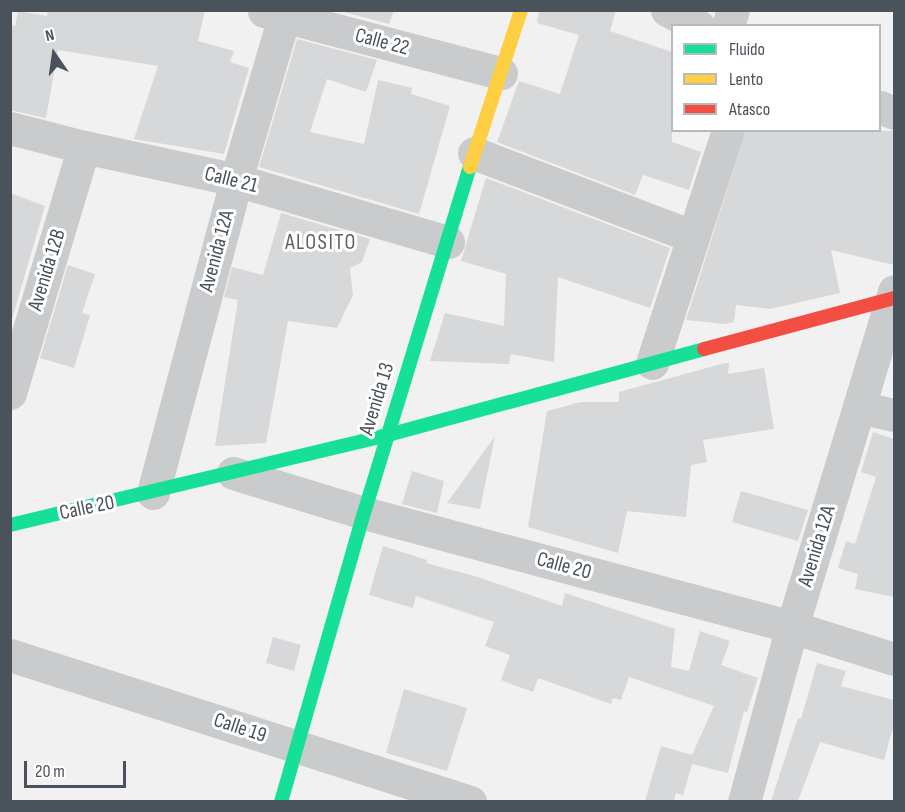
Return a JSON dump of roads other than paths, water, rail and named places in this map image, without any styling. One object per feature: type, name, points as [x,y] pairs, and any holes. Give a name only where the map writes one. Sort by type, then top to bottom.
[{"type":"street","name":"Avenida 13","points":[[280,801],[299,746],[364,513],[474,153],[521,10]]},
{"type":"street","points":[[667,10],[695,24]]},
{"type":"street","name":"Calle 22","points":[[278,12],[501,73]]},
{"type":"street","name":"Avenida 12A","points":[[153,493],[278,12]]},
{"type":"street","name":"Calle 21","points":[[10,128],[84,147],[236,180],[448,242]]},
{"type":"street","points":[[652,363],[691,236],[727,132]]},
{"type":"street","name":"Avenida 12B","points":[[10,393],[84,147]]},
{"type":"street","points":[[474,153],[691,236]]},
{"type":"street","name":"Avenida 12A","points":[[744,801],[792,627],[894,296]]},
{"type":"street","name":"Calle 20","points":[[10,525],[153,493],[388,435],[894,296]]},
{"type":"street","points":[[859,407],[894,415]]},
{"type":"street","name":"Calle 20","points":[[233,473],[364,513],[792,627],[894,659]]},
{"type":"street","name":"Calle 19","points":[[10,655],[470,801]]},
{"type":"district","name":"ALOSITO","points":[[321,243]]}]
